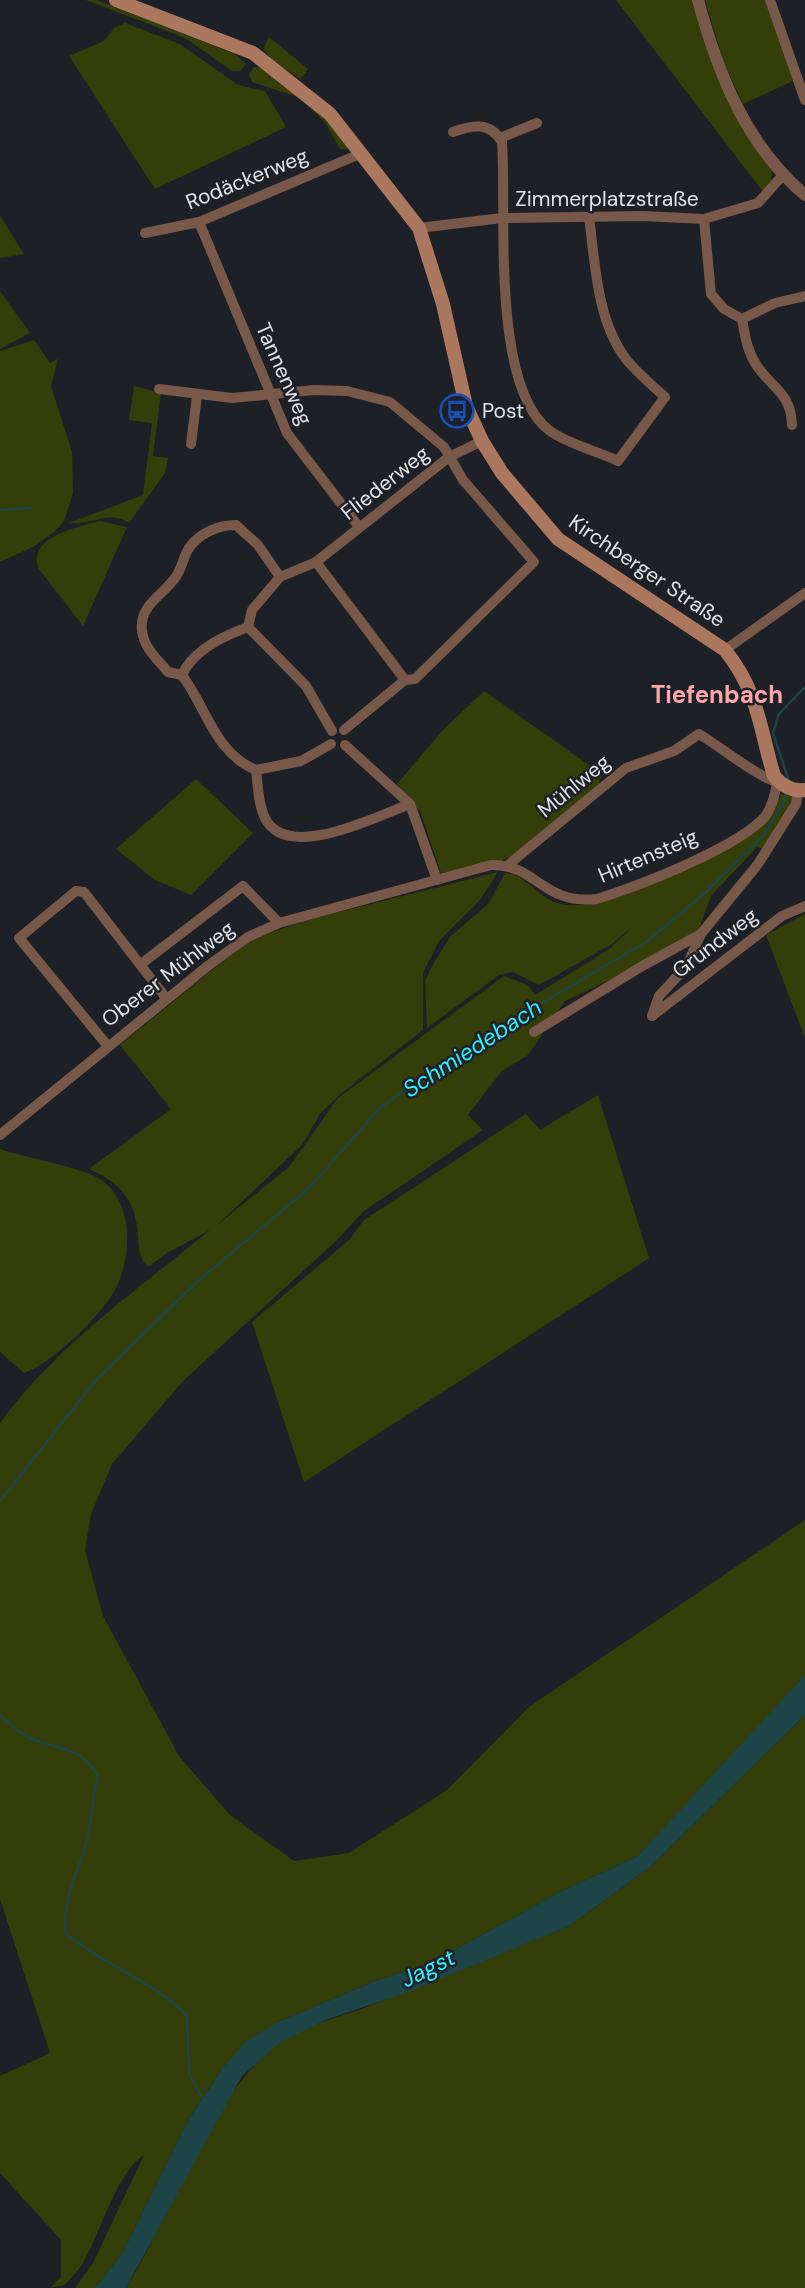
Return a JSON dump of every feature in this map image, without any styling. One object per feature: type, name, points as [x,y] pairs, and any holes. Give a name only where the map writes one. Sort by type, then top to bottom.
[{"type":"main road","name":"Kirchberger Straße","points":[[116,0],[253,53],[330,114],[419,228],[443,304],[466,406],[482,441],[502,473],[558,539],[725,650],[745,676],[753,694],[768,759],[791,787]]},
{"type":"street","points":[[698,0],[726,85],[750,134],[782,176],[805,195]]},
{"type":"street","points":[[770,0],[805,100]]},
{"type":"street","points":[[453,132],[479,124],[500,138],[503,161],[505,292],[520,383],[534,413],[549,430],[618,461],[665,397],[626,359],[613,336],[597,280],[589,217]]},
{"type":"street","points":[[500,138],[537,124]]},
{"type":"street","name":"Rodäckerweg","points":[[145,233],[199,222],[362,153]]},
{"type":"street","name":"Zimmerplatzstraße","points":[[419,228],[502,218],[704,219],[758,203],[782,176]]},
{"type":"street","points":[[704,219],[711,293],[724,309],[742,319]]},
{"type":"street","name":"Tannenweg","points":[[199,222],[287,433],[359,527]]},
{"type":"street","points":[[742,319],[775,303],[805,296]]},
{"type":"street","points":[[742,319],[746,344],[757,366],[787,398],[792,425]]},
{"type":"street","points":[[159,389],[197,396],[232,398],[347,391],[390,402],[444,447],[463,480],[534,562],[415,679],[405,680],[338,730],[329,737],[331,744],[338,748],[345,745],[348,736],[338,730],[306,686],[248,627],[212,643],[186,666],[182,675]]},
{"type":"street","points":[[191,444],[197,396]]},
{"type":"street","name":"Fliederweg","points":[[248,627],[252,610],[280,576],[316,562],[449,457],[482,441]]},
{"type":"street","points":[[280,576],[258,545],[236,525],[222,525],[190,547],[175,578],[151,602],[144,615],[142,630],[145,643],[168,672],[182,675],[218,737],[239,763],[256,770],[300,761],[331,744]]},
{"type":"street","points":[[316,562],[405,680]]},
{"type":"street","points":[[725,650],[805,593]]},
{"type":"street","name":"Mühlweg","points":[[508,864],[626,768],[674,751],[699,734],[723,747],[765,779],[791,787]]},
{"type":"street","points":[[345,745],[410,804],[437,880]]},
{"type":"street","points":[[256,770],[265,818],[272,827],[300,837],[327,836],[410,804]]},
{"type":"street","points":[[534,1032],[643,965],[701,934],[758,864],[796,804],[791,787]]},
{"type":"street","name":"Hirtensteig","points":[[508,864],[519,868],[556,895],[584,900],[597,899],[727,843],[763,819],[776,793],[791,787]]},
{"type":"street","name":"Oberer Mühlweg","points":[[0,1135],[107,1045],[248,937],[279,923],[491,865],[508,864]]},
{"type":"street","points":[[141,964],[243,886],[279,923]]},
{"type":"street","points":[[107,1045],[19,938],[76,891],[84,892],[166,998]]},
{"type":"street","name":"Grundweg","points":[[701,934],[686,967],[659,996],[652,1016],[782,916],[805,906]]},
{"type":"green space","points":[[86,0],[97,0],[235,54],[246,64],[240,71],[232,71],[185,38]]},
{"type":"green space","points":[[616,0],[695,0],[748,136],[772,171],[770,185],[764,193]]},
{"type":"green space","points":[[705,0],[768,0],[793,81],[743,104],[724,63]]},
{"type":"green space","points":[[125,23],[180,44],[238,85],[265,91],[286,127],[155,189],[69,56],[104,41],[114,28]]},
{"type":"green space","points":[[269,37],[308,69],[301,79],[275,63],[263,49]]},
{"type":"green space","points":[[254,67],[262,68],[326,117],[349,150],[340,149],[325,122],[298,97],[252,82],[249,74]]},
{"type":"green space","points":[[0,216],[24,254],[0,258]]},
{"type":"green space","points":[[0,291],[30,333],[0,349]]},
{"type":"green space","points":[[34,340],[50,363],[58,359],[51,386],[72,452],[73,493],[64,521],[54,532],[33,547],[0,562],[0,351]]},
{"type":"green space","points":[[134,386],[161,393],[153,456],[168,458],[165,473],[129,523],[121,519],[106,518],[69,523],[143,495],[152,423],[129,420]]},
{"type":"green space","points":[[100,521],[127,527],[83,626],[39,569],[37,558],[40,549],[56,535]]},
{"type":"green space","points":[[484,691],[603,775],[599,781],[601,786],[517,854],[500,861],[441,873],[420,811],[397,784],[442,731]]},
{"type":"green space","points":[[196,779],[253,833],[191,895],[155,880],[116,849]]},
{"type":"green space","points":[[782,793],[793,797],[782,823],[763,849],[757,847],[711,896],[699,929],[637,967],[565,1001],[528,1055],[501,1072],[468,1115],[483,1130],[364,1211],[337,1240],[183,1381],[112,1464],[91,1514],[85,1550],[103,1616],[179,1756],[230,1815],[294,1861],[349,1853],[447,1790],[529,1707],[805,1520],[805,1693],[638,1856],[562,1891],[431,1963],[375,1981],[278,2022],[222,2069],[189,2119],[122,2254],[95,2288],[75,2288],[93,2263],[144,2155],[134,2163],[118,2188],[81,2266],[65,2285],[50,2288],[61,2277],[61,2240],[0,2173],[0,2076],[50,2053],[0,1899],[0,1423],[22,1395],[72,1344],[210,1230],[167,1253],[148,1267],[140,1253],[137,1224],[130,1203],[110,1180],[89,1169],[171,1109],[120,1045],[212,970],[248,943],[264,935],[307,920],[498,872],[480,900],[439,941],[423,973],[423,1030],[339,1095],[320,1114],[302,1145],[217,1225],[289,1167],[338,1098],[504,976],[528,985],[535,995],[608,950],[635,925],[612,944],[539,985],[513,972],[499,975],[427,1028],[425,981],[432,966],[450,937],[489,903],[505,873],[520,877],[557,903],[573,905],[601,901],[766,820]]},
{"type":"green space","points":[[805,914],[805,1038],[766,935]]},
{"type":"green space","points":[[598,1095],[649,1258],[304,1482],[252,1322],[349,1240],[364,1220],[526,1114],[540,1130]]},
{"type":"green space","points":[[0,1149],[82,1171],[103,1181],[120,1203],[127,1230],[122,1273],[111,1297],[90,1323],[63,1348],[36,1368],[24,1373],[0,1352]]},
{"type":"green space","points":[[805,1715],[805,2288],[126,2288],[194,2156],[234,2091],[256,2063],[281,2042],[319,2023],[359,2010],[571,1925],[650,1867]]},
{"type":"water","name":"Jagst","points":[[805,1675],[805,1715],[650,1867],[571,1925],[416,1989],[326,2020],[281,2042],[242,2076],[126,2288],[95,2288],[122,2254],[189,2119],[222,2069],[246,2041],[278,2022],[375,1981],[431,1963],[562,1891],[638,1856]]},
{"type":"waterway","points":[[0,510],[31,508]]},
{"type":"waterway","name":"Schmiedebach","points":[[789,781],[773,733],[779,714],[805,687]]},
{"type":"waterway","name":"Schmiedebach","points":[[0,1501],[96,1380],[199,1280],[309,1188],[379,1109],[440,1063],[646,942],[705,893],[764,835],[783,803],[786,791]]},
{"type":"waterway","name":"Schmiedebach","points":[[0,1715],[28,1737],[77,1754],[98,1776],[87,1840],[68,1898],[66,1934],[158,1992],[187,2015],[189,2073],[203,2099]]},
{"type":"place","name":"Post","points":[[457,411]]},
{"type":"district","name":"Tiefenbach","points":[[717,695]]}]
